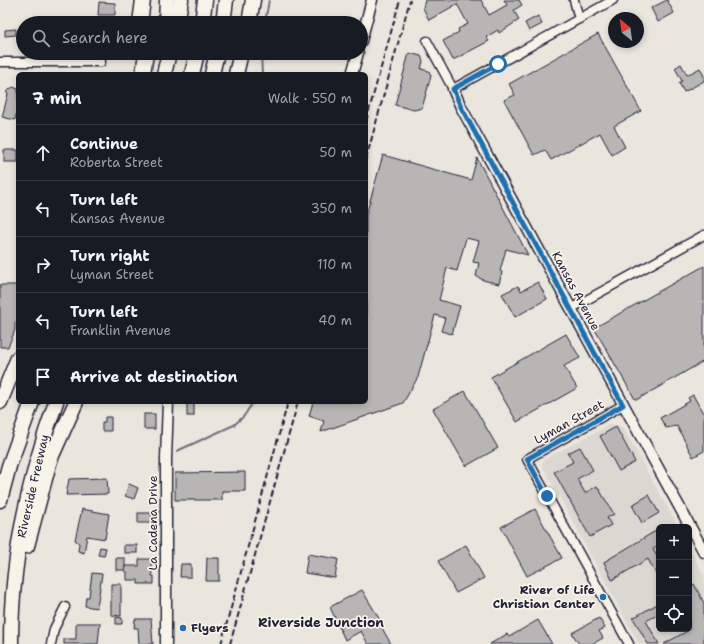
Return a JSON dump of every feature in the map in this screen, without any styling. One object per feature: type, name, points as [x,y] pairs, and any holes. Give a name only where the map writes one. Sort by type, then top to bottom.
[{"type":"highway","points":[[141,16],[142,0]]},
{"type":"highway","points":[[150,16],[151,0]]},
{"type":"highway","points":[[166,16],[167,0]]},
{"type":"highway","points":[[178,16],[181,0]]},
{"type":"highway","points":[[203,16],[205,0]]},
{"type":"highway","points":[[223,16],[226,0]]},
{"type":"highway","points":[[250,16],[253,0]]},
{"type":"highway","points":[[135,72],[136,60]]},
{"type":"highway","points":[[143,72],[145,60]]},
{"type":"highway","points":[[160,72],[162,60]]},
{"type":"highway","points":[[164,72],[167,60]]},
{"type":"highway","points":[[193,72],[196,60]]},
{"type":"highway","points":[[212,72],[215,60]]},
{"type":"highway","points":[[236,72],[239,60]]},
{"type":"highway","points":[[0,402],[16,363]]},
{"type":"highway","name":"Riverside Freeway","points":[[0,500],[9,466],[31,404]]},
{"type":"highway","name":"Riverside Freeway","points":[[11,644],[11,613],[21,527],[31,485],[55,404]]},
{"type":"highway","points":[[11,613],[41,490],[50,460],[75,404]]},
{"type":"street","points":[[368,16],[372,0]]},
{"type":"street","points":[[574,0],[579,18]]},
{"type":"street","points":[[453,89],[613,0]]},
{"type":"street","name":"Kansas Avenue","points":[[427,41],[464,113],[572,308],[623,405],[704,552]]},
{"type":"street","points":[[353,72],[356,60]]},
{"type":"street","points":[[0,62],[101,62]]},
{"type":"street","points":[[572,308],[704,235]]},
{"type":"street","name":"La Cadena Drive","points":[[166,644],[166,458],[168,404]]},
{"type":"street","name":"Lyman Street","points":[[623,405],[527,459],[629,644]]},
{"type":"street","points":[[51,644],[54,630],[65,607]]},
{"type":"shaded area","points":[[609,425],[618,425],[624,429],[676,524],[656,524],[656,632],[692,632],[692,554],[704,576],[704,644],[639,644],[542,465],[545,459]]},
{"type":"building","points":[[425,0],[481,0],[489,15],[507,5],[504,0],[519,0],[522,5],[514,10],[519,20],[499,33],[498,30],[486,37],[489,41],[453,60],[443,41],[459,32],[458,29],[468,24],[457,4],[429,20],[423,8]]},
{"type":"building","points":[[667,0],[674,13],[658,22],[651,8]]},
{"type":"building","points":[[99,2],[115,3],[115,15],[98,15]]},
{"type":"building","points":[[538,16],[542,24],[529,31],[525,23]]},
{"type":"building","points":[[16,29],[16,35],[5,36],[5,30]]},
{"type":"building","points":[[598,34],[641,111],[614,126],[625,147],[612,155],[600,133],[551,160],[545,150],[534,155],[504,100],[515,95],[509,84]]},
{"type":"building","points":[[409,53],[421,56],[423,61],[421,69],[429,71],[431,76],[422,108],[414,110],[395,105]]},
{"type":"building","points":[[681,64],[687,75],[700,68],[704,76],[704,81],[684,92],[679,83],[682,81],[675,68]]},
{"type":"building","points":[[13,87],[16,88],[15,120],[2,117],[8,94],[6,92]]},
{"type":"building","points":[[4,150],[16,150],[16,162],[4,162]]},
{"type":"building","points":[[383,155],[471,180],[477,158],[528,255],[506,249],[500,271],[502,272],[499,284],[483,280],[476,276],[479,263],[473,262],[479,241],[466,238],[457,271],[447,268],[439,300],[460,306],[452,334],[441,331],[445,318],[435,315],[418,377],[403,403],[321,432],[324,421],[309,416],[312,404],[368,404],[368,208]]},
{"type":"building","points":[[704,266],[704,361],[638,399],[635,399],[594,328]]},
{"type":"building","points":[[538,282],[547,299],[515,317],[502,294],[518,286],[521,291]]},
{"type":"building","points":[[0,285],[16,285],[15,330],[8,347],[0,347]]},
{"type":"building","points":[[566,334],[580,358],[564,366],[577,388],[517,422],[491,377]]},
{"type":"building","points":[[465,391],[498,448],[466,466],[433,409]]},
{"type":"building","points":[[693,395],[704,415],[704,451],[693,457],[677,426],[666,428],[660,418],[690,401],[688,398]]},
{"type":"building","points":[[187,404],[194,404],[194,416],[187,416]]},
{"type":"building","points":[[144,414],[155,414],[155,429],[144,429]]},
{"type":"building","points":[[105,417],[111,417],[111,431],[102,431],[102,422],[105,422]]},
{"type":"building","points":[[616,427],[635,462],[619,471],[600,436]]},
{"type":"building","points":[[580,447],[593,470],[577,479],[585,493],[597,486],[614,514],[607,518],[611,525],[590,537],[554,472],[573,462],[568,453]]},
{"type":"building","points":[[245,472],[245,491],[222,491],[222,500],[175,500],[175,473]]},
{"type":"building","points":[[107,478],[108,494],[66,495],[69,479]]},
{"type":"building","points":[[129,484],[138,488],[134,499],[125,496]]},
{"type":"building","points":[[649,495],[659,513],[642,523],[632,505]]},
{"type":"building","points":[[82,509],[109,514],[105,539],[87,536],[84,553],[78,551],[79,543],[75,540]]},
{"type":"building","points":[[535,509],[562,558],[527,576],[501,527]]},
{"type":"building","points":[[138,513],[152,513],[152,523],[138,523]]},
{"type":"building","points":[[656,531],[656,548],[653,549],[656,554],[656,574],[648,559],[612,580],[604,562]]},
{"type":"building","points":[[124,545],[137,545],[137,553],[124,553]]},
{"type":"building","points":[[466,545],[484,578],[456,593],[438,561]]},
{"type":"building","points":[[100,547],[106,548],[104,556],[98,555]]},
{"type":"building","points":[[308,554],[338,559],[335,578],[305,573]]},
{"type":"building","points":[[116,558],[125,558],[125,570],[116,570]]},
{"type":"building","points":[[207,558],[219,558],[219,581],[206,581]]},
{"type":"building","points":[[139,559],[152,559],[152,576],[154,576],[154,584],[138,584],[138,580],[127,580],[125,566],[139,566]]},
{"type":"building","points":[[181,564],[191,564],[191,577],[180,577]]},
{"type":"building","points":[[92,573],[102,574],[97,608],[85,606],[86,597],[89,597]]},
{"type":"building","points":[[111,584],[121,584],[121,616],[111,615]]},
{"type":"building","points":[[694,584],[704,603],[704,644],[664,644],[685,632],[692,632],[692,585]]},
{"type":"building","points":[[362,590],[380,620],[378,621],[391,644],[368,644],[361,631],[345,640],[330,607]]},
{"type":"building","points":[[656,605],[656,616],[646,621],[659,644],[648,644],[633,618]]},
{"type":"building","points":[[116,617],[122,618],[122,624],[116,624]]},
{"type":"building","points":[[599,618],[605,628],[599,631],[603,638],[592,644],[579,644],[572,633]]},
{"type":"building","points":[[135,619],[151,619],[153,644],[139,644],[138,628],[134,628]]},
{"type":"building","points":[[538,620],[552,644],[490,644],[507,634],[509,637]]},
{"type":"building","points":[[76,623],[100,623],[98,644],[64,644],[64,639],[76,639]]},
{"type":"waterway","points":[[266,16],[269,0]]},
{"type":"waterway","points":[[261,60],[262,72]]},
{"type":"waterway","points":[[177,451],[234,425],[244,416],[252,404]]},
{"type":"railway","points":[[368,114],[400,0]]},
{"type":"railway","points":[[368,152],[410,0]]},
{"type":"railway","points":[[221,644],[287,404]]},
{"type":"railway","points":[[230,644],[297,404]]},
{"type":"place","name":"River of Life Christian Center","points":[[603,597]]},
{"type":"place","name":"Flyers","points":[[183,628]]},
{"type":"district","name":"Riverside Junction","points":[[321,622]]},
{"type":"route","points":[[498,64],[453,89],[461,107],[572,308],[623,405],[527,459],[547,496]]}]
